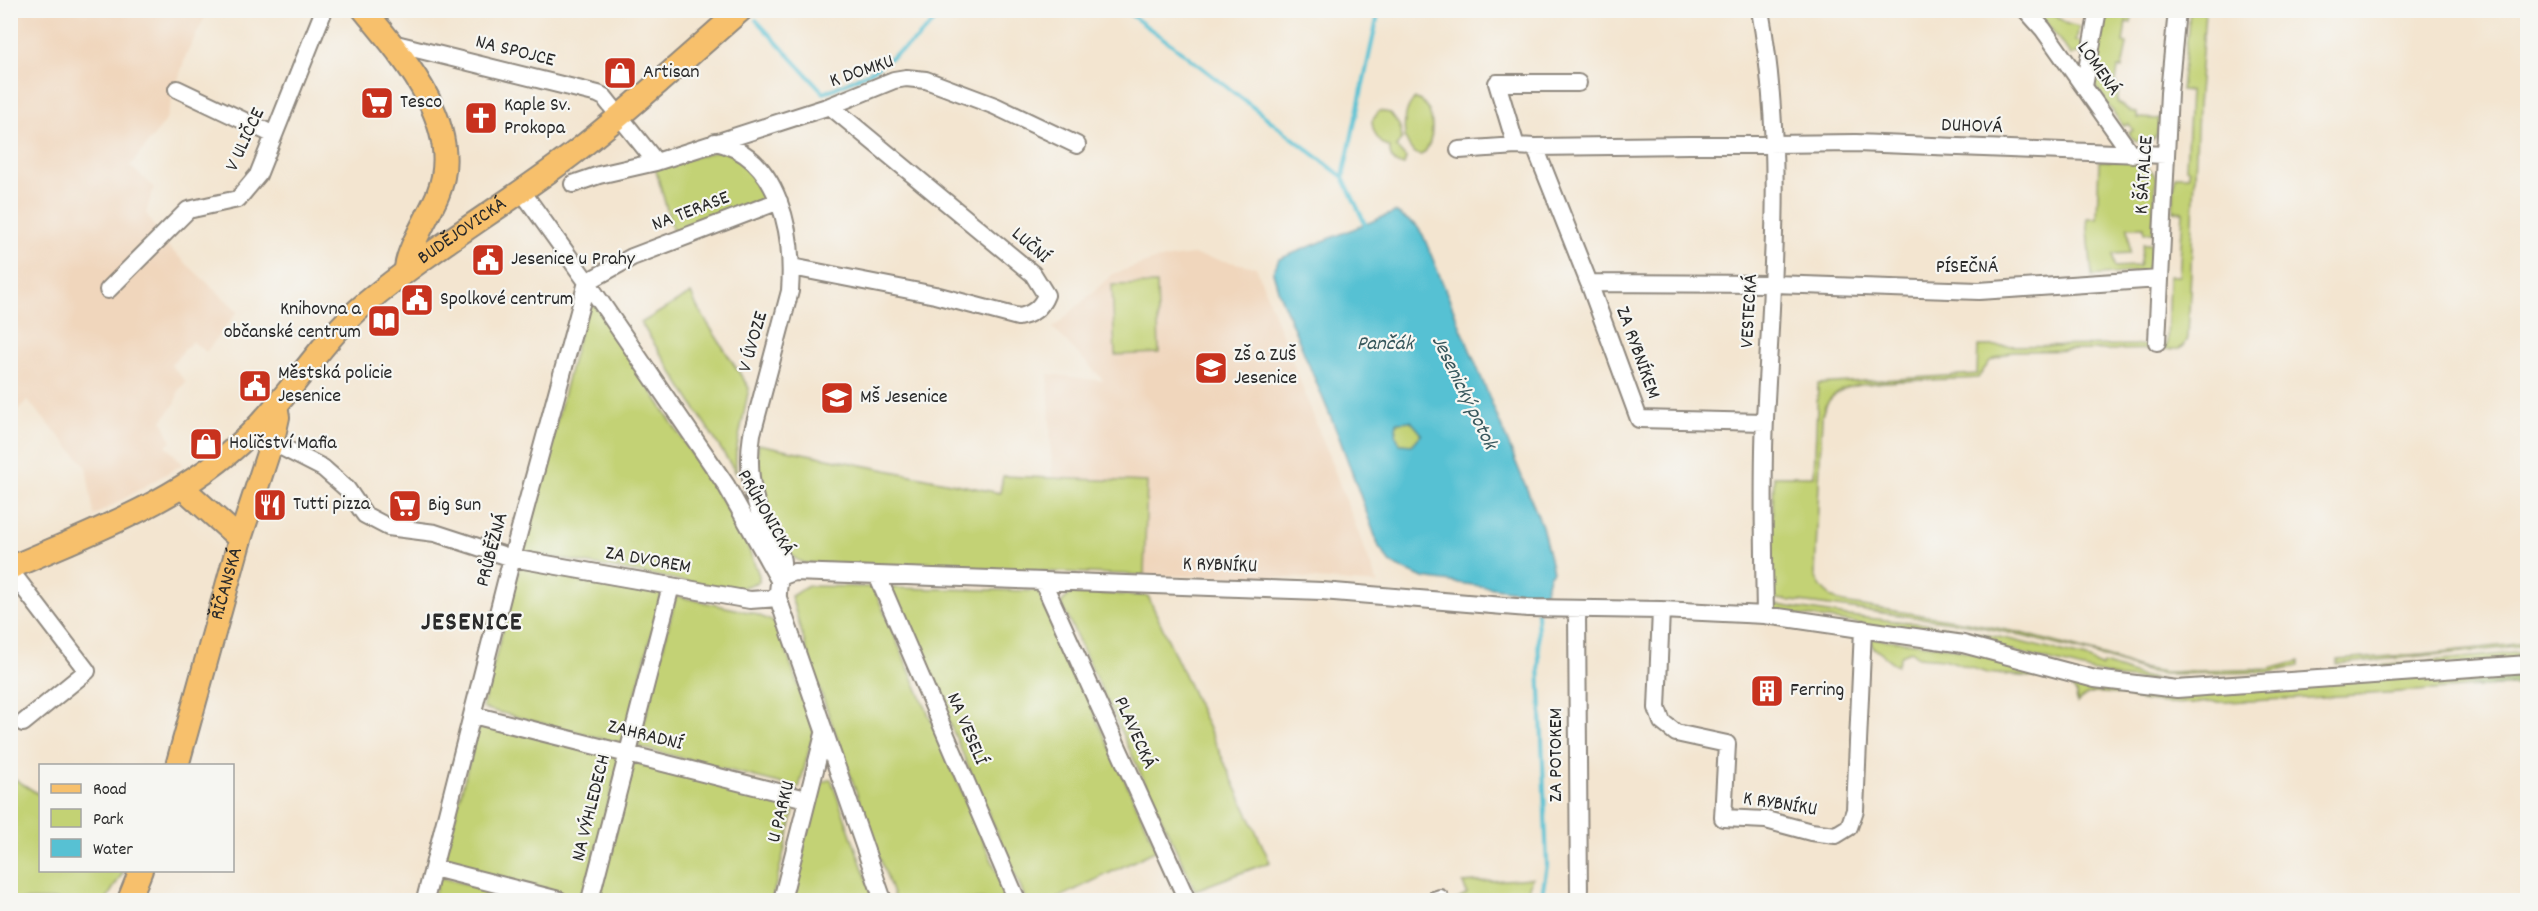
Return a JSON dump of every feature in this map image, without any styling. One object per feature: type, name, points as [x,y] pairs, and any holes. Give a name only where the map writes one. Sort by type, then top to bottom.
[{"type":"main road","points":[[364,10],[392,43],[430,101],[443,140],[445,163],[443,178],[429,215],[408,259],[406,270]]},
{"type":"main road","name":"BUDĚJOVICKÁ","points":[[10,569],[183,488],[225,458],[252,433],[341,325],[406,270],[574,153],[741,10]]},
{"type":"main road","name":"ŘÍČANSKÁ","points":[[177,764],[240,539],[272,442],[278,417],[276,405]]},
{"type":"main road","points":[[183,488],[240,539]]},
{"type":"main road","points":[[129,900],[140,872]]},
{"type":"street","name":"V ULIČCE","points":[[108,290],[188,210],[238,199],[258,175],[324,10]]},
{"type":"street","name":"VESTECKÁ","points":[[1761,10],[1773,92],[1776,145],[1774,284],[1765,422],[1765,615]]},
{"type":"street","name":"LOMENÁ","points":[[2026,10],[2043,29],[2132,155]]},
{"type":"street","points":[[2084,86],[2098,10]]},
{"type":"street","name":"K ŠÁTALCE","points":[[2157,342],[2170,68],[2177,10]]},
{"type":"street","name":"NA SPOJCE","points":[[392,43],[598,94],[604,98],[618,117]]},
{"type":"street","name":"K DOMKU","points":[[573,184],[599,175],[656,162],[830,106],[894,80],[915,78],[995,106],[1077,145]]},
{"type":"street","points":[[1516,146],[1497,83],[1578,83]]},
{"type":"street","points":[[177,89],[274,135]]},
{"type":"street","name":"LUČNÍ","points":[[792,267],[935,295],[1018,317],[1025,316],[1039,308],[1046,295],[1033,274],[830,106]]},
{"type":"street","points":[[618,117],[656,162]]},
{"type":"street","name":"V ÚVOZE","points":[[715,142],[735,148],[749,159],[773,187],[789,233],[792,267],[790,291],[757,411],[749,454],[751,488],[755,501],[782,559],[778,578]]},
{"type":"street","name":"DUHOVÁ","points":[[1776,145],[1856,143],[2132,155],[2166,154]]},
{"type":"street","points":[[1459,150],[1516,146],[1776,145]]},
{"type":"street","name":"ZA RYBNÍKEM","points":[[1536,147],[1639,419],[1765,422]]},
{"type":"street","name":"PRŮHONICKÁ","points":[[521,190],[726,485],[778,578],[778,598],[883,900]]},
{"type":"street","name":"NA TERASE","points":[[587,282],[632,256],[779,201]]},
{"type":"street","name":"PÍSEČNÁ","points":[[1774,284],[1979,291],[2160,279]]},
{"type":"street","name":"PRŮBĚŽNÁ","points":[[425,900],[512,558],[587,282]]},
{"type":"street","name":"ZA RYBNÍKEM","points":[[1589,283],[1774,284]]},
{"type":"street","name":"ZA DVOREM","points":[[272,442],[323,468],[346,489],[365,515],[388,527],[435,533],[512,558],[750,600],[778,598]]},
{"type":"street","points":[[10,569],[87,671],[23,723]]},
{"type":"street","name":"K RYBNÍKU","points":[[778,578],[794,572],[1322,591],[1528,608],[1661,610],[1765,615],[1963,644],[2094,679],[2178,689],[2528,664]]},
{"type":"street","name":"NA VESELÍ","points":[[877,575],[1017,900]]},
{"type":"street","name":"PLAVECKÁ","points":[[1043,582],[1187,900]]},
{"type":"street","name":"NA VÝHLEDECH","points":[[590,900],[671,586]]},
{"type":"street","name":"ZA POTOKEM","points":[[1577,609],[1579,900]]},
{"type":"street","name":"K RYBNÍKU","points":[[1661,610],[1657,708],[1662,722],[1676,733],[1727,744],[1723,818],[1767,820],[1811,832],[1836,835],[1849,827],[1855,810],[1863,629]]},
{"type":"street","name":"ZAHRADNÍ","points":[[473,715],[806,800]]},
{"type":"street","name":"U PARKU","points":[[782,900],[824,734]]},
{"type":"street","points":[[434,868],[559,900]]},
{"type":"shaded area","points":[[11,11],[208,11],[186,55],[165,122],[130,166],[154,187],[146,213],[166,245],[238,311],[206,352],[192,341],[171,365],[186,382],[178,391],[176,402],[162,421],[172,441],[166,446],[183,464],[94,516],[86,466],[27,400],[11,417]]},
{"type":"shaded area","points":[[1193,255],[1256,267],[1378,584],[1305,578],[1144,575],[1147,482],[1052,478],[1048,374],[1104,381],[1053,328],[1113,274],[1154,260]]},
{"type":"green space","points":[[2037,11],[2056,11],[2055,15],[2067,24],[2079,27],[2076,41],[2086,43],[2082,53],[2071,55]]},
{"type":"green space","points":[[2106,11],[2133,11],[2131,23],[2126,22],[2123,43],[2127,44],[2122,68],[2118,68],[2115,89],[2119,90],[2117,102],[2129,111],[2137,113],[2137,118],[2159,119],[2157,134],[2146,142],[2139,142],[2132,137],[2129,133],[2133,130],[2128,124],[2124,126],[2122,124],[2095,87],[2094,80]]},
{"type":"green space","points":[[2190,11],[2205,11],[2198,107],[2188,338],[2184,346],[2179,349],[2012,351],[1990,361],[1978,378],[1886,382],[1866,384],[1840,391],[1828,402],[1822,416],[1815,575],[1826,592],[1843,603],[1968,622],[2021,633],[2106,656],[2139,668],[2166,672],[2270,669],[2299,661],[2299,666],[2272,672],[2164,674],[2145,671],[2093,654],[1967,624],[1769,598],[1774,476],[1814,476],[1818,384],[1977,374],[1978,346],[2167,345],[2169,276],[2179,276],[2183,212],[2173,211],[2175,176],[2189,176],[2189,170],[2186,168],[2190,91],[2181,90]]},
{"type":"green space","points":[[1415,99],[1427,108],[1432,124],[1430,142],[1421,155],[1409,147],[1404,130],[1407,112]]},
{"type":"green space","points":[[1379,111],[1390,113],[1399,125],[1402,138],[1396,147],[1406,158],[1404,165],[1393,160],[1390,148],[1382,144],[1375,134],[1372,121]]},
{"type":"green space","points":[[722,150],[737,158],[751,170],[762,184],[768,199],[674,235],[655,167]]},
{"type":"green space","points":[[2099,161],[2140,163],[2152,172],[2156,179],[2153,232],[2144,233],[2144,227],[2128,227],[2130,253],[2113,254],[2114,267],[2139,266],[2143,244],[2152,244],[2151,262],[2144,271],[2092,276],[2087,218],[2097,218]]},
{"type":"green space","points":[[1157,284],[1159,353],[1115,355],[1112,285]]},
{"type":"green space","points":[[691,293],[697,307],[749,388],[736,452],[736,473],[641,323]]},
{"type":"green space","points":[[594,302],[741,530],[759,575],[759,582],[734,590],[523,552],[587,303]]},
{"type":"green space","points":[[1411,421],[1422,434],[1412,445],[1400,444],[1395,434],[1397,422]]},
{"type":"green space","points":[[758,444],[1000,493],[1003,476],[1147,482],[1144,575],[803,563],[791,555],[773,528],[762,492]]},
{"type":"green space","points":[[520,565],[662,593],[623,744],[482,708]]},
{"type":"green space","points":[[808,586],[871,587],[875,591],[1009,900],[895,900],[811,665],[791,596]]},
{"type":"green space","points":[[891,588],[1038,591],[1157,850],[1054,900],[1026,900]]},
{"type":"green space","points":[[1072,592],[1148,596],[1270,862],[1195,890],[1061,603]]},
{"type":"green space","points":[[676,596],[753,613],[774,622],[780,633],[814,731],[799,788],[638,747]]},
{"type":"green space","points":[[1771,604],[1847,616],[1935,625],[1935,627],[1941,628],[1941,626],[2004,638],[2086,658],[2102,667],[2103,664],[2140,676],[2166,681],[2273,678],[2191,683],[2119,678],[1955,637],[1778,612]]},
{"type":"green space","points":[[1869,638],[1944,646],[2125,689],[2527,668],[2528,673],[2480,674],[2463,678],[2463,683],[2482,687],[2180,703],[2146,701],[2100,693],[2083,697],[2077,703],[2076,693],[2068,683],[1987,673],[1944,659],[1918,657],[1911,651],[1901,655],[1897,666],[1873,647]]},
{"type":"green space","points":[[2527,643],[2527,646],[2337,664],[2337,660]]},
{"type":"green space","points":[[2524,652],[2527,659],[2379,669],[2379,666]]},
{"type":"green space","points":[[2514,672],[2527,673],[2527,684],[2482,687],[2463,683],[2463,678]]},
{"type":"green space","points":[[479,722],[620,758],[583,899],[443,863]]},
{"type":"green space","points":[[634,762],[796,803],[772,900],[598,900]]},
{"type":"green space","points":[[10,776],[39,794],[39,872],[123,872],[106,900],[11,900]]},
{"type":"green space","points":[[831,779],[874,900],[788,900],[817,784]]},
{"type":"green space","points":[[439,877],[529,900],[433,900]]},
{"type":"green space","points":[[1532,878],[1525,900],[1457,900],[1467,894],[1463,883]]},
{"type":"water","name":"Pančák","points":[[1395,212],[1416,225],[1423,235],[1542,526],[1553,571],[1549,576],[1545,592],[1537,594],[1423,578],[1390,563],[1379,547],[1339,437],[1279,293],[1273,272],[1279,259]],"holes":[[[1411,421],[1422,434],[1412,445],[1400,444],[1395,434],[1397,422]]]},
{"type":"waterway","name":"Jesenický potok","points":[[756,20],[824,93],[870,72],[916,40],[945,10]]},
{"type":"waterway","name":"Jesenický potok","points":[[1124,10],[1343,177],[1366,226]]},
{"type":"waterway","points":[[1343,177],[1379,10]]},
{"type":"waterway","name":"Jesenický potok","points":[[1537,612],[1547,865],[1541,900]]},
{"type":"place","name":"Artisan","points":[[620,73]]},
{"type":"place","name":"Tesco","points":[[377,103]]},
{"type":"place","name":"Kaple Sv. Prokopa","points":[[481,118]]},
{"type":"place","name":"Jesenice u Prahy","points":[[488,260]]},
{"type":"place","name":"Spolkové centrum","points":[[417,300]]},
{"type":"place","name":"Knihovna a občanské centrum","points":[[384,321]]},
{"type":"place","name":"ZŠ a ZUŠ Jesenice","points":[[1211,368]]},
{"type":"place","name":"Městská policie Jesenice","points":[[255,386]]},
{"type":"place","name":"MŠ Jesenice","points":[[837,398]]},
{"type":"place","name":"Holičství Mafia","points":[[206,444]]},
{"type":"place","name":"Tutti pizza","points":[[270,505]]},
{"type":"place","name":"Big Sun","points":[[405,506]]},
{"type":"place","name":"Ferring","points":[[1767,691]]},
{"type":"district","name":"JESENICE","points":[[472,623]]}]
